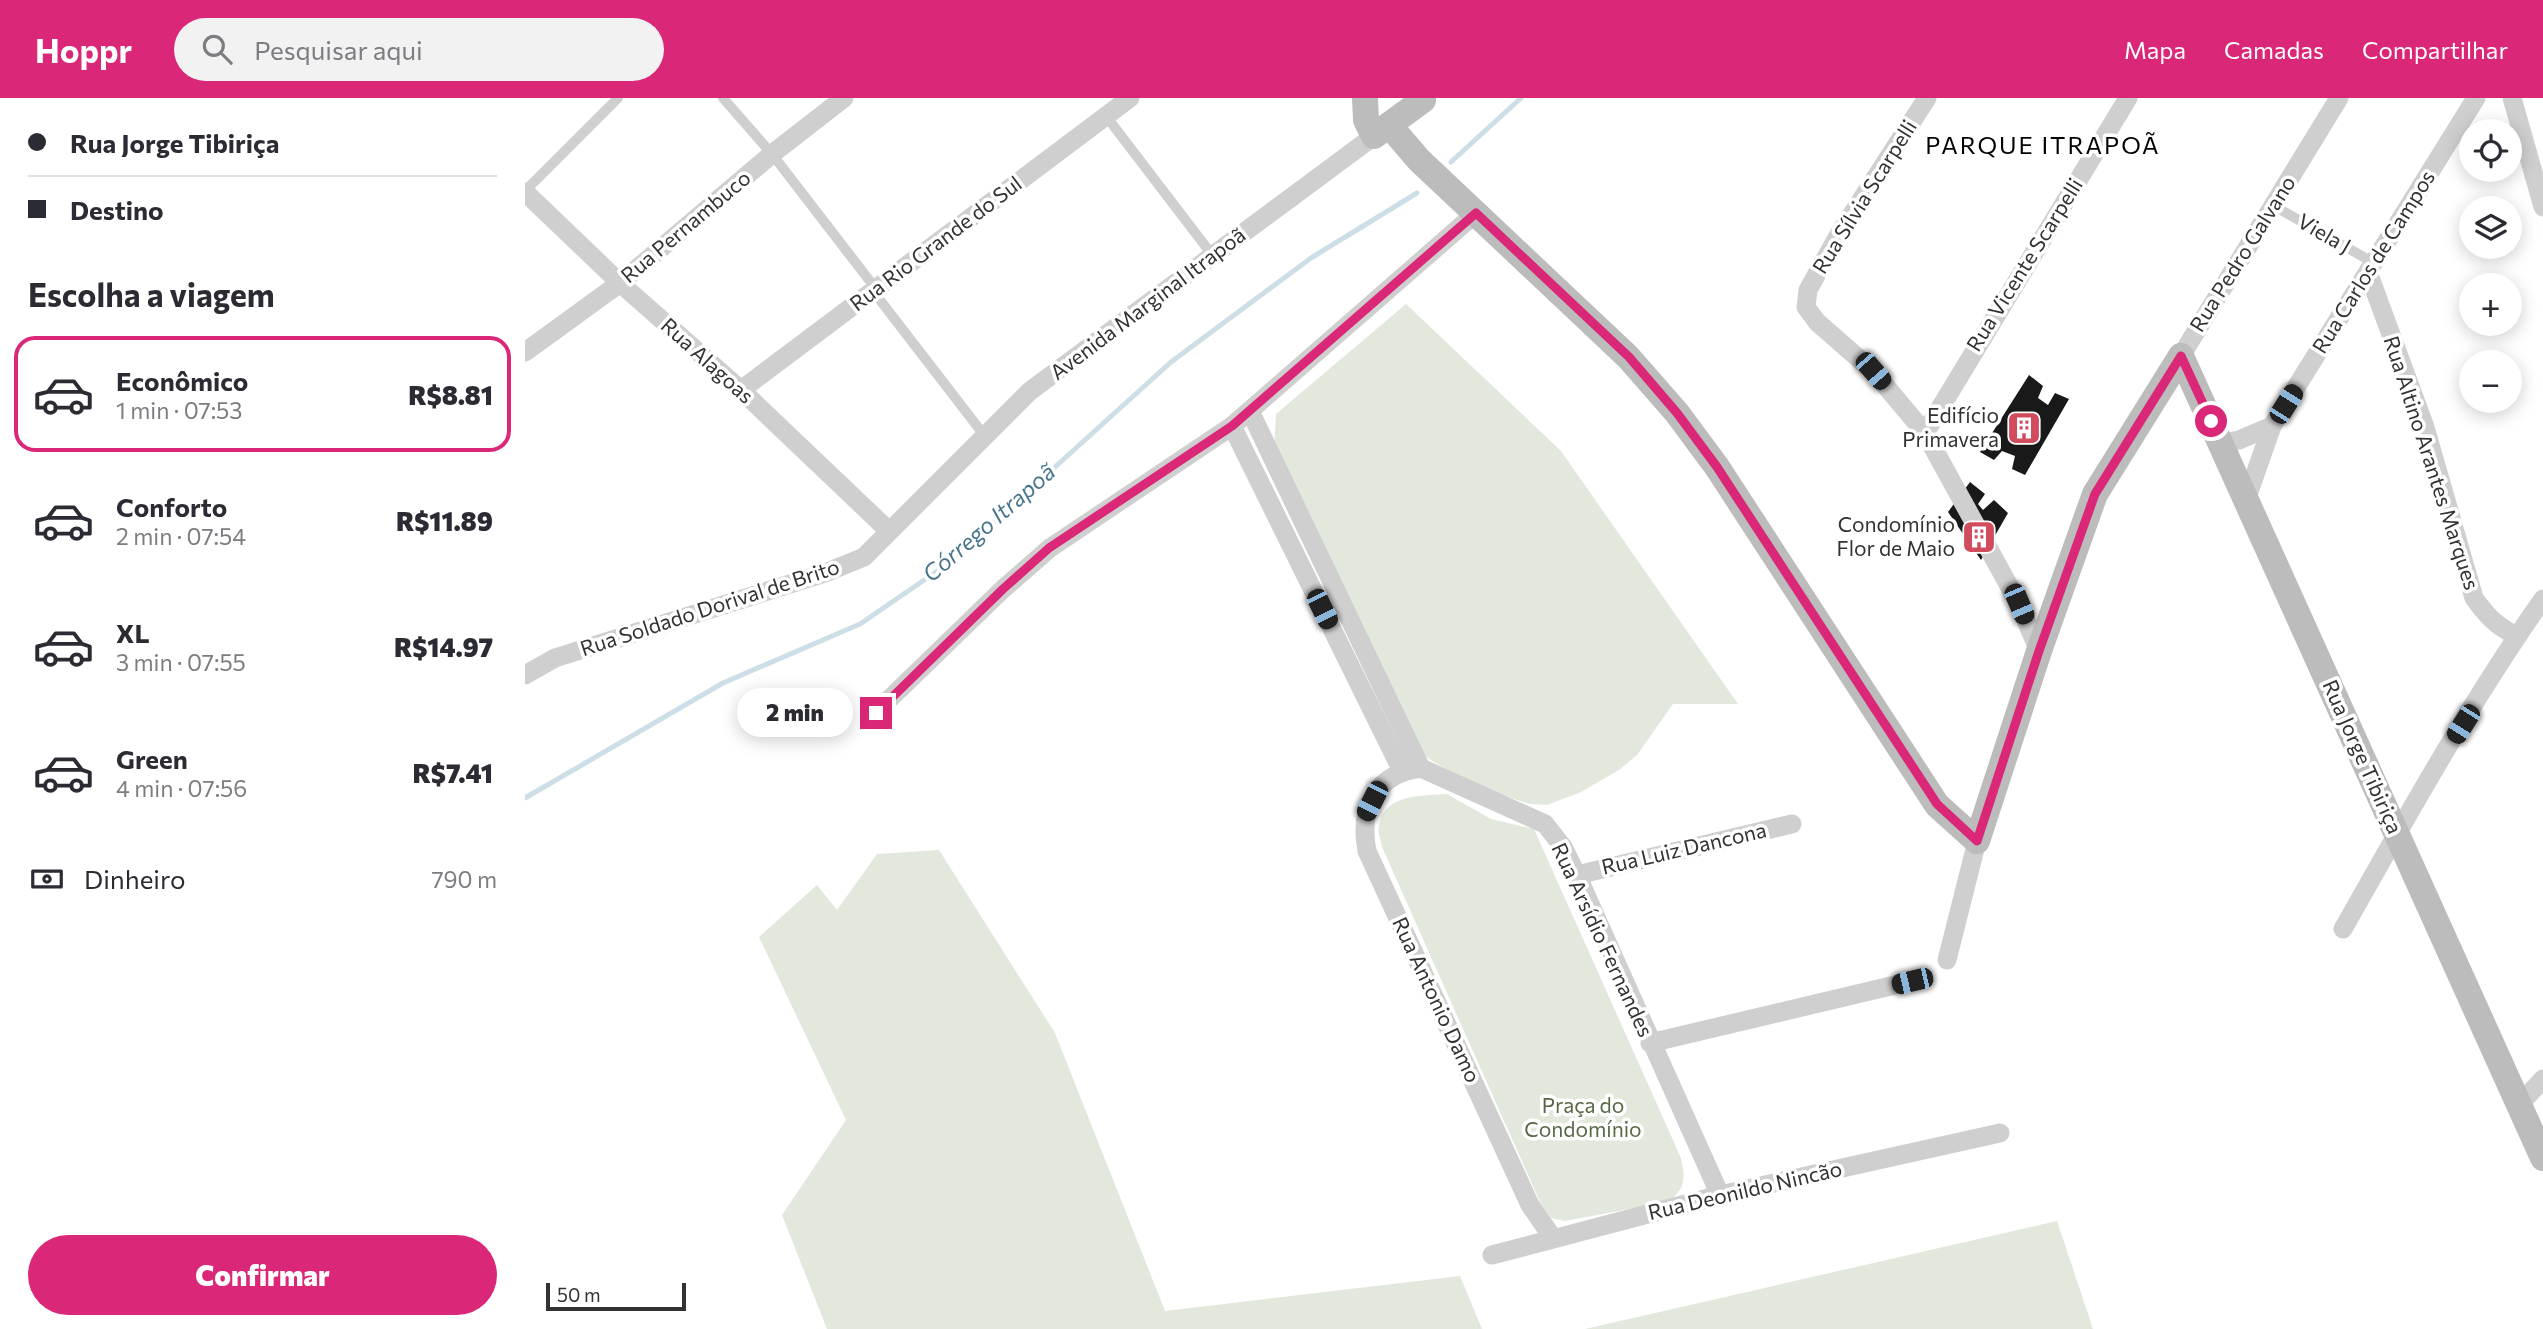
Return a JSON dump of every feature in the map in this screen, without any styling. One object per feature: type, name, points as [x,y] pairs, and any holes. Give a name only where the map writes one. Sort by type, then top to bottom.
[{"type":"main road","points":[[1365,98],[1366,120],[1419,160],[1629,357],[1677,413],[1717,467],[1937,804],[1977,841]]},
{"type":"main road","name":"Avenida Marginal Itrapoã","points":[[1382,130],[1424,99]]},
{"type":"main road","name":"Rua Jorge Tibiriça","points":[[2181,356],[2543,1157]]},
{"type":"main road","name":"Rua Pedro Galvano","points":[[1977,841],[2052,612],[2095,494],[2181,356]]},
{"type":"street","name":"Rua Pernambuco","points":[[525,352],[620,283],[772,154],[844,98]]},
{"type":"street","name":"Rua Rio Grande do Sul","points":[[741,390],[1130,98]]},
{"type":"street","name":"Rua Sílvia Scarpelli","points":[[1927,98],[1838,236],[1808,290],[1806,307],[1817,322],[1873,371],[1924,433],[2019,604],[2039,651]]},
{"type":"street","name":"Rua Vicente Scarpelli","points":[[1924,433],[2127,98]]},
{"type":"street","name":"Rua Pedro Galvano","points":[[2181,356],[2339,98]]},
{"type":"street","name":"Rua Carlos de Campos","points":[[2246,500],[2272,426],[2476,98]]},
{"type":"street","points":[[2512,98],[2543,207]]},
{"type":"street","name":"Avenida Marginal Itrapoã","points":[[889,531],[1030,391],[1382,130]]},
{"type":"street","name":"Rua Alagoas","points":[[525,191],[620,283],[741,390],[889,531]]},
{"type":"street","points":[[876,713],[1049,548],[1232,426],[1476,213]]},
{"type":"street","name":"Rua Altino Arantes Marques","points":[[2371,268],[2425,427],[2474,598],[2487,618],[2499,628],[2517,636]]},
{"type":"street","points":[[1249,411],[1410,770]]},
{"type":"street","points":[[1232,426],[1410,770]]},
{"type":"street","points":[[2221,443],[2239,440],[2272,426]]},
{"type":"street","name":"Rua Soldado Dorival de Brito","points":[[525,675],[555,658],[825,573],[864,557],[889,531]]},
{"type":"street","points":[[2343,929],[2517,636],[2543,599]]},
{"type":"street","points":[[2019,604],[2052,612]]},
{"type":"street","name":"Rua Arsídio Fernandes","points":[[1410,770],[1523,811],[1545,824],[1563,847],[1720,1195]]},
{"type":"street","name":"Rua Antonio Damo","points":[[1410,770],[1380,786],[1364,816],[1363,831],[1367,851],[1531,1205],[1553,1237]]},
{"type":"street","name":"Rua Luiz Dancona","points":[[1577,875],[1792,824]]},
{"type":"street","name":"Rua Pedro Galvano","points":[[1947,960],[1977,841]]},
{"type":"street","points":[[1650,1043],[1912,981]]},
{"type":"street","points":[[2519,1105],[2543,1079]]},
{"type":"street","name":"Rua Deonildo Nincão","points":[[1492,1255],[1720,1195],[2000,1133]]},
{"type":"lane","points":[[525,191],[618,98]]},
{"type":"lane","points":[[723,98],[772,154],[983,435]]},
{"type":"lane","points":[[1106,116],[1213,256]]},
{"type":"lane","name":"Viela J","points":[[2274,205],[2371,268]]},
{"type":"green space","points":[[1406,304],[1561,451],[1738,704],[1673,704],[1637,755],[1619,770],[1581,792],[1547,805],[1529,804],[1470,784],[1418,752],[1274,448],[1276,414]]},
{"type":"green space","name":"Praça do Condomínio","points":[[1447,794],[1491,819],[1534,829],[1681,1158],[1683,1183],[1667,1202],[1565,1221],[1551,1218],[1541,1204],[1379,836],[1383,815],[1397,802],[1417,796]]},
{"type":"green space","points":[[939,850],[1055,1033],[1165,1311],[1460,1276],[1482,1329],[827,1329],[782,1215],[846,1120],[759,937],[817,885],[837,910],[877,854]]},
{"type":"green space","points":[[2057,1221],[2093,1329],[1585,1329]]},
{"type":"building","name":"Edifício Primavera","points":[[2029,375],[2043,386],[2038,398],[2048,405],[2055,393],[2069,399],[2025,475],[2012,469],[2015,456],[2002,451],[1994,460],[1980,452]]},
{"type":"building","name":"Condomínio Flor de Maio","points":[[1970,482],[1985,494],[1978,504],[1983,510],[1994,500],[2008,513],[1981,560],[1948,512]]},
{"type":"waterway","points":[[1451,162],[1521,98]]},
{"type":"waterway","name":"Córrego Itrapoã","points":[[525,798],[723,683],[860,624],[949,563],[1171,362],[1311,258],[1417,193]]},
{"type":"place","name":"Edifício Primavera","points":[[2024,428]]},
{"type":"place","name":"Condomínio Flor de Maio","points":[[1979,537]]},
{"type":"district","name":"PARQUE ITRAPOÃ","points":[[2043,146]]},
{"type":"route","points":[[876,713],[1049,548],[1232,426],[1476,213],[1629,357],[1677,413],[1717,467],[1937,804],[1977,841],[2039,651],[2095,494],[2181,356],[2211,421]]}]
